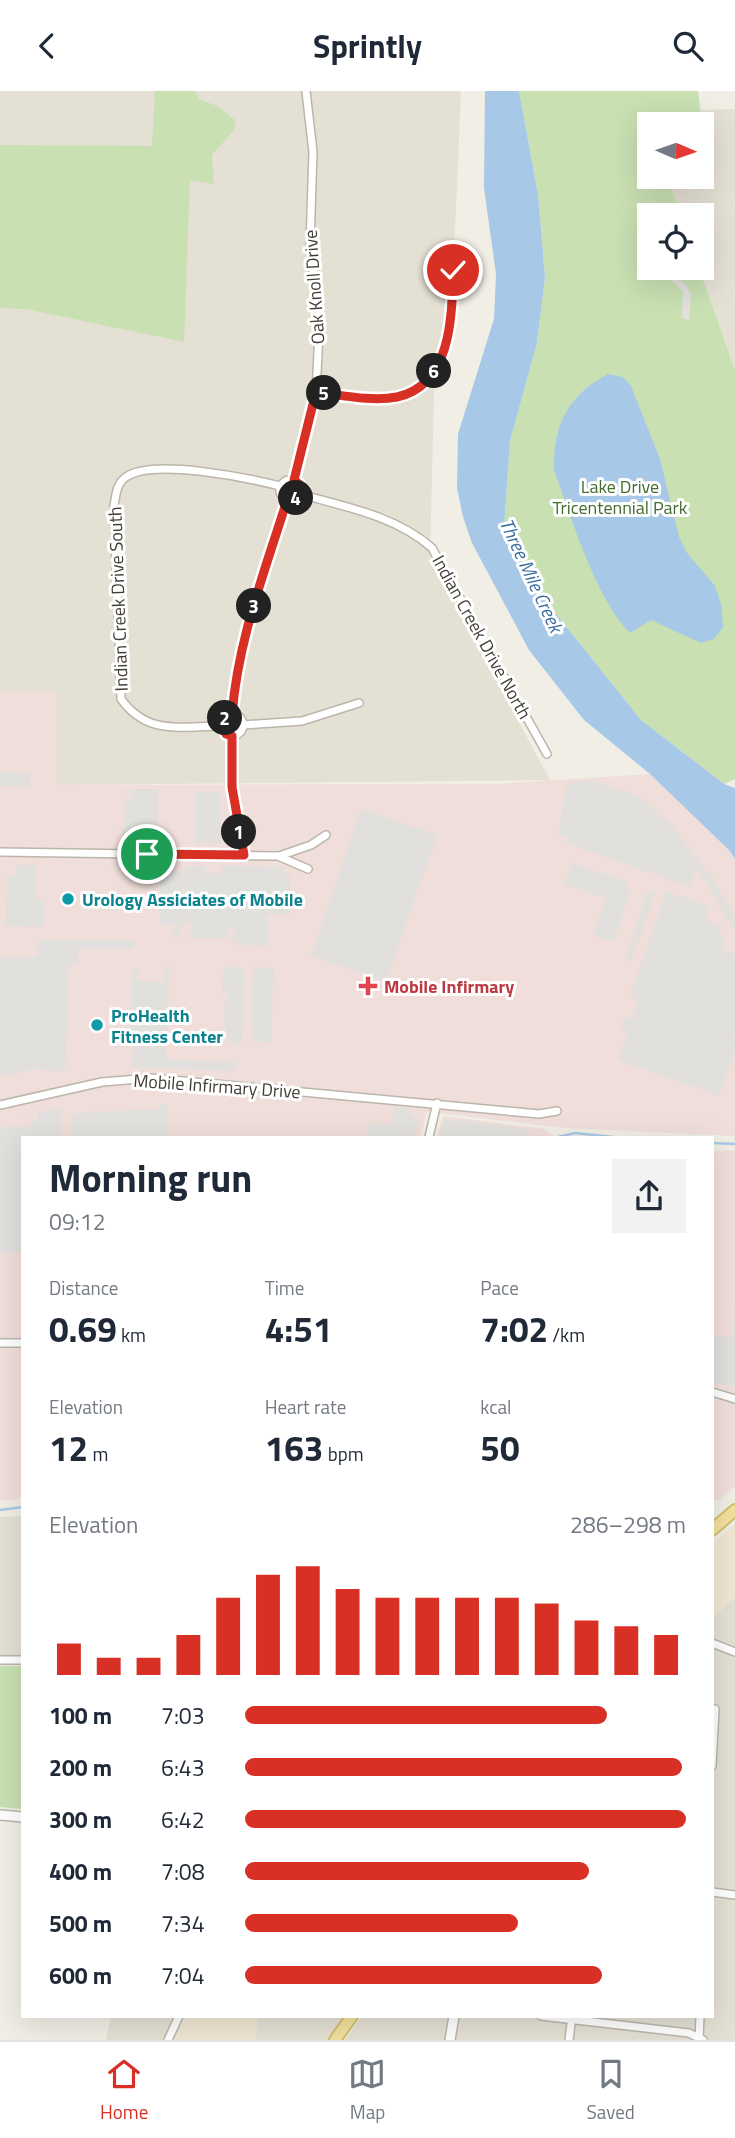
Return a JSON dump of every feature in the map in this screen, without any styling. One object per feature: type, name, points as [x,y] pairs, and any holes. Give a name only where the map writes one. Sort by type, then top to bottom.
[{"type":"main road","points":[[714,1528],[735,1510]]},
{"type":"main road","points":[[335,2040],[351,2018]]},
{"type":"street","name":"Oak Knoll Drive","points":[[294,480],[316,392],[319,314],[310,245],[313,152],[306,91]]},
{"type":"street","points":[[316,392],[396,397],[421,387],[433,374],[446,339],[453,270]]},
{"type":"street","name":"Indian Creek Drive South","points":[[222,726],[147,724],[133,716],[121,699],[114,506],[116,488],[128,475],[145,471],[235,474],[280,487]]},
{"type":"street","points":[[294,480],[299,484],[300,494],[293,500],[287,500],[282,496],[280,487],[284,481],[294,480]]},
{"type":"street","name":"Indian Creek Drive North","points":[[300,494],[408,529],[432,548],[547,754]]},
{"type":"street","points":[[232,715],[236,668],[287,500]]},
{"type":"street","points":[[243,725],[302,720],[359,703]]},
{"type":"street","points":[[232,715],[239,717],[243,725],[239,734],[232,736],[226,734],[222,726],[226,717],[232,715]]},
{"type":"street","points":[[232,736],[232,787],[244,855]]},
{"type":"street","points":[[0,852],[278,856],[312,845],[326,835]]},
{"type":"street","points":[[278,856],[308,869]]},
{"type":"street","name":"Mobile Infirmary Drive","points":[[0,1105],[102,1082],[152,1078],[539,1114],[557,1111]]},
{"type":"street","points":[[429,1136],[437,1103]]},
{"type":"street","points":[[0,1343],[21,1343]]},
{"type":"street","points":[[714,1393],[735,1399]]},
{"type":"street","points":[[714,1644],[735,1651]]},
{"type":"street","points":[[0,1660],[21,1660]]},
{"type":"street","points":[[714,1728],[715,1709]]},
{"type":"street","points":[[0,1815],[21,1817]]},
{"type":"street","points":[[714,1892],[735,1895]]},
{"type":"street","points":[[168,2040],[178,2018]]},
{"type":"street","points":[[450,2040],[454,2018]]},
{"type":"street","points":[[569,2040],[572,2018],[689,2033],[700,2039],[700,2018]]},
{"type":"shaded area","points":[[0,91],[461,91],[455,231],[434,394],[430,557],[550,780],[56,785],[56,692],[0,690]]},
{"type":"shaded area","points":[[735,109],[735,370],[703,280],[714,280],[714,203],[676,203],[671,189],[714,189],[714,112],[693,112]]},
{"type":"shaded area","points":[[672,280],[682,280],[691,294],[689,320],[682,318],[683,292]]},
{"type":"shaded area","name":"Mobile Infirmary","points":[[0,690],[56,692],[56,785],[497,784],[650,774],[731,851],[735,859],[735,1136],[565,1128],[427,1112],[420,1136],[21,1136],[21,1497],[12,1501],[0,1500]]},
{"type":"shaded area","points":[[0,772],[30,773],[30,787],[0,786]]},
{"type":"shaded area","points":[[591,780],[641,797],[671,825],[713,878],[735,917],[735,931],[697,867],[690,887],[564,842],[566,836],[558,835],[566,787],[574,781]]},
{"type":"shaded area","points":[[132,789],[158,789],[158,838],[151,842],[124,842],[125,801],[132,796]]},
{"type":"shaded area","points":[[196,792],[220,792],[221,843],[196,844]]},
{"type":"shaded area","points":[[361,809],[437,835],[386,982],[311,956]]},
{"type":"shaded area","points":[[572,863],[628,882],[626,888],[631,890],[614,942],[593,935],[606,898],[564,884]]},
{"type":"shaded area","points":[[16,865],[35,865],[36,899],[43,900],[43,927],[6,926],[7,875],[16,875]]},
{"type":"shaded area","points":[[185,866],[205,866],[206,873],[221,873],[221,866],[284,867],[284,874],[290,874],[290,914],[267,915],[267,946],[240,945],[232,941],[235,928],[229,928],[229,938],[191,938],[191,922],[184,922]]},
{"type":"shaded area","points":[[160,870],[183,870],[183,924],[177,940],[171,938],[176,925],[160,925]]},
{"type":"shaded area","points":[[648,890],[655,893],[631,962],[625,959]]},
{"type":"shaded area","points":[[666,891],[710,906],[705,920],[722,926],[720,933],[726,935],[722,949],[735,954],[735,1033],[732,1032],[735,1034],[735,1050],[719,1096],[618,1060],[628,1031],[620,1028],[624,1017],[631,1019],[638,1000],[630,997]]},
{"type":"shaded area","points":[[38,939],[133,940],[133,949],[78,949],[78,965],[69,966],[65,1072],[34,1069],[0,1077],[0,957],[37,957]]},
{"type":"shaded area","points":[[165,965],[169,965],[166,1059],[237,1062],[236,1071],[132,1067],[133,1045],[129,1045],[132,969],[138,969],[138,981],[164,982]]},
{"type":"shaded area","points":[[230,965],[245,970],[242,1044],[228,1043],[224,1028],[225,1001],[229,994],[225,991],[222,993],[223,969]]},
{"type":"shaded area","points":[[253,967],[274,968],[271,1042],[251,1041]]},
{"type":"shaded area","points":[[160,1104],[168,1104],[168,1136],[71,1136],[71,1113],[159,1109]]},
{"type":"shaded area","points":[[394,1106],[411,1108],[411,1117],[419,1119],[414,1136],[365,1136],[370,1122],[385,1125],[392,1123]]},
{"type":"shaded area","points":[[61,1107],[61,1136],[21,1136],[21,1253],[0,1255],[0,1127],[32,1127],[32,1120],[38,1120],[38,1112]]},
{"type":"shaded area","points":[[443,1116],[544,1129],[554,1136],[437,1136]]},
{"type":"shaded area","points":[[445,1119],[528,1129],[527,1136],[440,1136]]},
{"type":"shaded area","points":[[735,1150],[735,1486],[719,1500],[714,1499],[714,1151]]},
{"type":"shaded area","points":[[735,1309],[735,1386],[714,1383],[714,1336],[732,1337]]},
{"type":"shaded area","points":[[21,1516],[21,1658],[0,1659],[0,1517]]},
{"type":"shaded area","points":[[735,1524],[735,1597],[714,1617],[714,1542]]},
{"type":"shaded area","points":[[735,1597],[735,2040],[345,2040],[361,2018],[714,2018],[714,1617]]},
{"type":"shaded area","points":[[111,2018],[183,2018],[173,2040],[106,2040]]},
{"type":"shaded area","points":[[183,2018],[259,2018],[255,2040],[173,2040]]},
{"type":"shaded area","points":[[259,2018],[346,2018],[330,2040],[255,2040]]},
{"type":"green space","points":[[155,91],[195,91],[199,99],[217,106],[236,121],[234,130],[212,155],[214,184],[190,180],[184,342],[26,309],[0,308],[0,145],[152,146]]},
{"type":"green space","name":"Lake Drive Tricentennial Park","points":[[519,91],[698,91],[701,112],[637,112],[637,189],[671,189],[676,203],[637,203],[637,280],[703,280],[735,370],[735,779],[724,784],[641,720],[533,585],[504,528],[510,441],[537,343],[545,277],[538,194]]},
{"type":"green space","points":[[0,1666],[21,1666],[21,1809],[0,1807]]},
{"type":"water","points":[[485,91],[519,91],[538,194],[545,277],[537,343],[510,441],[504,528],[533,585],[641,720],[724,784],[735,788],[735,859],[730,851],[650,774],[584,720],[529,650],[472,543],[463,517],[457,488],[458,434],[494,319],[496,274],[484,188]]},
{"type":"water","points":[[608,374],[623,377],[631,386],[660,459],[679,537],[687,553],[715,586],[721,604],[723,627],[714,639],[701,643],[651,620],[630,633],[606,600],[595,579],[554,470],[554,454],[560,425],[573,402],[594,382]]},
{"type":"waterway","points":[[562,1136],[575,1133],[604,1136]]},
{"type":"waterway","points":[[714,1143],[735,1144]]},
{"type":"waterway","points":[[0,1510],[21,1507]]},
{"type":"place","name":"Urology Assiciates of Mobile","points":[[68,899]]},
{"type":"place","name":"Mobile Infirmary","points":[[368,986]]},
{"type":"place","name":"ProHealth Fitness Center","points":[[97,1025]]},
{"type":"route","points":[[147,854],[244,855],[232,787],[232,736],[222,729],[222,722],[232,715],[236,668],[287,500],[293,500],[300,494],[299,484],[294,480],[308,435],[316,392],[396,397],[421,387],[433,374],[443,352],[450,326],[453,270]]},
{"type":"water label","name":"Three Mile Creek","points":[[532,575]]}]
